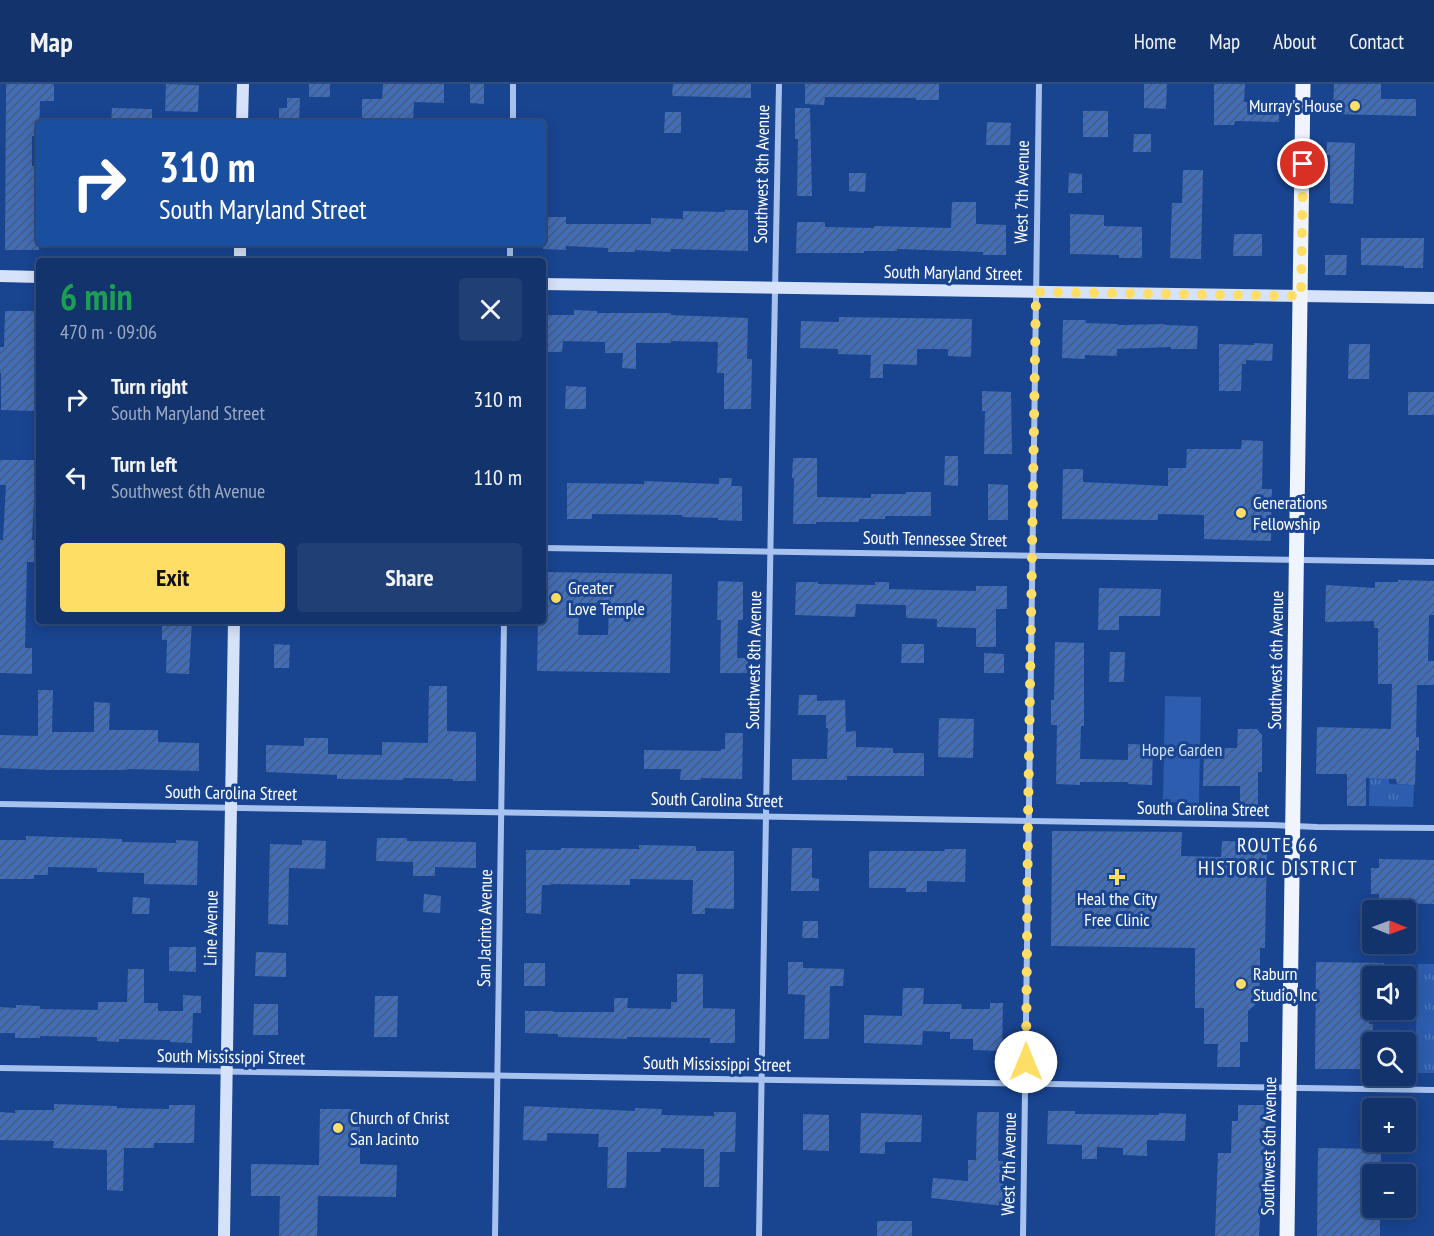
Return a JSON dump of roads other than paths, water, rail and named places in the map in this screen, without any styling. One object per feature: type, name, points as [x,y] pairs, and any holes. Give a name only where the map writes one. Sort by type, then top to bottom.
[{"type":"main road","name":"Southwest 6th Avenue","points":[[1287,1236],[1304,84]]},
{"type":"street","points":[[242,120],[243,84]]},
{"type":"street","points":[[513,84],[513,120]]},
{"type":"street","name":"Southwest 8th Avenue","points":[[759,1236],[779,84]]},
{"type":"street","name":"West 7th Avenue","points":[[1023,1236],[1039,84]]},
{"type":"street","points":[[0,276],[36,277]]},
{"type":"street","name":"South Maryland Street","points":[[546,284],[1434,298]]},
{"type":"street","name":"South Tennessee Street","points":[[546,548],[1434,562]]},
{"type":"street","name":"Line Avenue","points":[[224,1236],[234,624]]},
{"type":"street","name":"San Jacinto Avenue","points":[[495,1236],[504,624]]},
{"type":"street","name":"South Carolina Street","points":[[0,804],[765,815],[1434,828]]},
{"type":"street","name":"South Mississippi Street","points":[[0,1068],[1434,1090]]},
{"type":"place","name":"Murray's House","points":[[1355,106]]},
{"type":"place","name":"Generations Fellowship","points":[[1241,513]]},
{"type":"place","name":"Greater Love Temple","points":[[556,598]]},
{"type":"place","name":"Heal the City Free Clinic","points":[[1117,877]]},
{"type":"place","name":"Raburn Studio, Inc","points":[[1241,984]]},
{"type":"place","name":"Church of Christ San Jacinto","points":[[338,1128]]},
{"type":"district","name":"ROUTE 66 HISTORIC DISTRICT","points":[[1278,856]]},
{"type":"park label","name":"Hope Garden","points":[[1182,750]]}]
